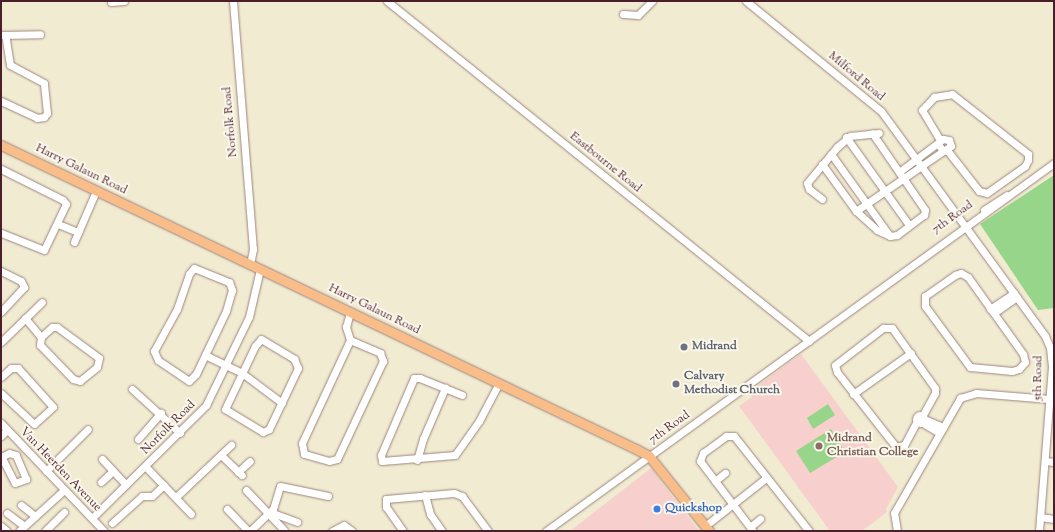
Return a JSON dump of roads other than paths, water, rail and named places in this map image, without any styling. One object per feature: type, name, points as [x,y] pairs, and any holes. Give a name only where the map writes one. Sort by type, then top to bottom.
[{"type":"main road","name":"Harry Galaun Road","points":[[1,145],[649,456],[707,529]]},
{"type":"street","points":[[111,2],[124,1]]},
{"type":"street","name":"Norfolk Road","points":[[233,1],[253,249],[250,264]]},
{"type":"street","name":"Eastbourne Road","points":[[387,1],[809,341]]},
{"type":"street","points":[[623,14],[638,15],[652,1]]},
{"type":"street","name":"Milford Road","points":[[746,1],[873,104],[965,226]]},
{"type":"street","points":[[1,101],[37,118],[46,115],[44,84],[10,65],[3,35],[40,34]]},
{"type":"street","points":[[952,94],[1028,154],[1028,160],[1025,166],[986,193],[979,191],[945,151],[922,110],[934,97],[952,94]]},
{"type":"street","points":[[822,164],[856,211],[875,228],[890,236],[897,235],[924,215],[925,210],[901,175],[876,133],[846,137],[822,164],[807,185],[822,199]]},
{"type":"street","points":[[846,137],[909,225]]},
{"type":"street","points":[[856,211],[911,168],[916,160],[939,142],[949,140],[951,146],[945,151],[921,167],[911,168]]},
{"type":"street","points":[[831,154],[890,236]]},
{"type":"street","points":[[924,154],[928,161]]},
{"type":"street","name":"7th Road","points":[[546,531],[903,273],[999,199],[1021,188],[1054,163]]},
{"type":"street","points":[[1,169],[64,201],[66,204],[46,248],[42,250],[1,233]]},
{"type":"street","points":[[74,242],[96,191]]},
{"type":"street","points":[[58,224],[78,232]]},
{"type":"street","name":"5th Road","points":[[965,226],[1041,331],[1050,348],[1052,366],[1052,397],[1039,531]]},
{"type":"street","points":[[194,268],[229,282],[232,288],[226,311],[205,355],[196,374],[189,380],[158,360],[154,351],[177,308],[189,274],[194,268]]},
{"type":"street","name":"Norfolk Road","points":[[92,518],[146,467],[206,405],[249,317],[260,269]]},
{"type":"street","points":[[1,272],[21,281],[24,287],[1,312]]},
{"type":"street","name":"5th Road","points":[[962,273],[968,277],[992,311],[1025,356],[1022,367],[1016,371],[970,367],[924,301],[925,296],[955,275],[962,273]]},
{"type":"street","points":[[992,311],[1015,295]]},
{"type":"street","points":[[1,342],[42,302]]},
{"type":"street","points":[[350,312],[346,327],[350,340],[302,443],[304,454],[329,461],[337,459],[383,361],[380,353],[350,340]]},
{"type":"street","points":[[25,318],[41,337],[40,345],[76,381],[80,381],[99,364],[98,356],[57,327],[52,327],[41,337]]},
{"type":"street","points":[[883,328],[892,328],[935,388],[935,393],[921,419],[904,445],[898,448],[853,394],[837,372],[835,365],[883,328]]},
{"type":"street","points":[[261,339],[294,359],[297,373],[269,429],[265,432],[227,412],[226,406],[242,373],[255,346],[261,339]]},
{"type":"street","points":[[853,394],[910,353]]},
{"type":"street","points":[[205,355],[242,373],[282,403]]},
{"type":"street","points":[[1,393],[34,424],[53,407],[18,368],[13,368],[2,374]]},
{"type":"street","points":[[462,395],[420,378],[414,378],[381,455],[385,462],[455,455],[480,419],[499,383]]},
{"type":"street","points":[[417,460],[423,438],[445,388]]},
{"type":"street","points":[[132,389],[161,413],[180,433]]},
{"type":"street","points":[[897,531],[894,513],[958,400],[969,394],[1052,397]]},
{"type":"street","points":[[138,439],[161,413]]},
{"type":"street","points":[[921,419],[941,430]]},
{"type":"street","name":"Van Heerden Avenue","points":[[1,423],[104,531]]},
{"type":"street","points":[[46,471],[88,429]]},
{"type":"street","points":[[1,436],[7,430]]},
{"type":"street","points":[[760,519],[752,529],[702,464],[701,455],[729,435],[734,436],[809,531]]},
{"type":"street","points":[[176,497],[231,445]]},
{"type":"street","points":[[220,455],[240,473],[250,461]]},
{"type":"street","points":[[102,459],[126,485]]},
{"type":"street","points":[[1045,461],[1054,462]]},
{"type":"street","points":[[146,467],[191,514]]},
{"type":"street","points":[[102,482],[113,471]]},
{"type":"street","points":[[714,481],[725,473]]},
{"type":"street","points":[[707,529],[733,504],[766,478]]},
{"type":"street","points":[[112,523],[142,496],[152,496],[164,485]]},
{"type":"street","points":[[227,509],[249,531],[269,513],[281,485],[328,496]]},
{"type":"street","points":[[8,513],[21,529],[64,490]]},
{"type":"street","points":[[246,490],[284,530]]},
{"type":"street","points":[[403,531],[386,508],[385,500],[425,495],[460,494],[488,531]]},
{"type":"street","points":[[425,495],[430,514],[442,531]]},
{"type":"street","points":[[21,505],[35,516]]},
{"type":"street","points":[[45,531],[64,512]]},
{"type":"street","points":[[269,513],[297,522]]},
{"type":"street","points":[[1040,517],[1054,519]]},
{"type":"street","points":[[332,531],[344,524],[352,531]]},
{"type":"street","points":[[1,526],[7,531]]},
{"type":"place","name":"Midrand","points":[[684,347]]},
{"type":"place","name":"Calvary Methodist Church","points":[[676,384]]},
{"type":"place","name":"Midrand Christian College","points":[[819,446]]},
{"type":"place","name":"Quickshop","points":[[657,509]]}]
